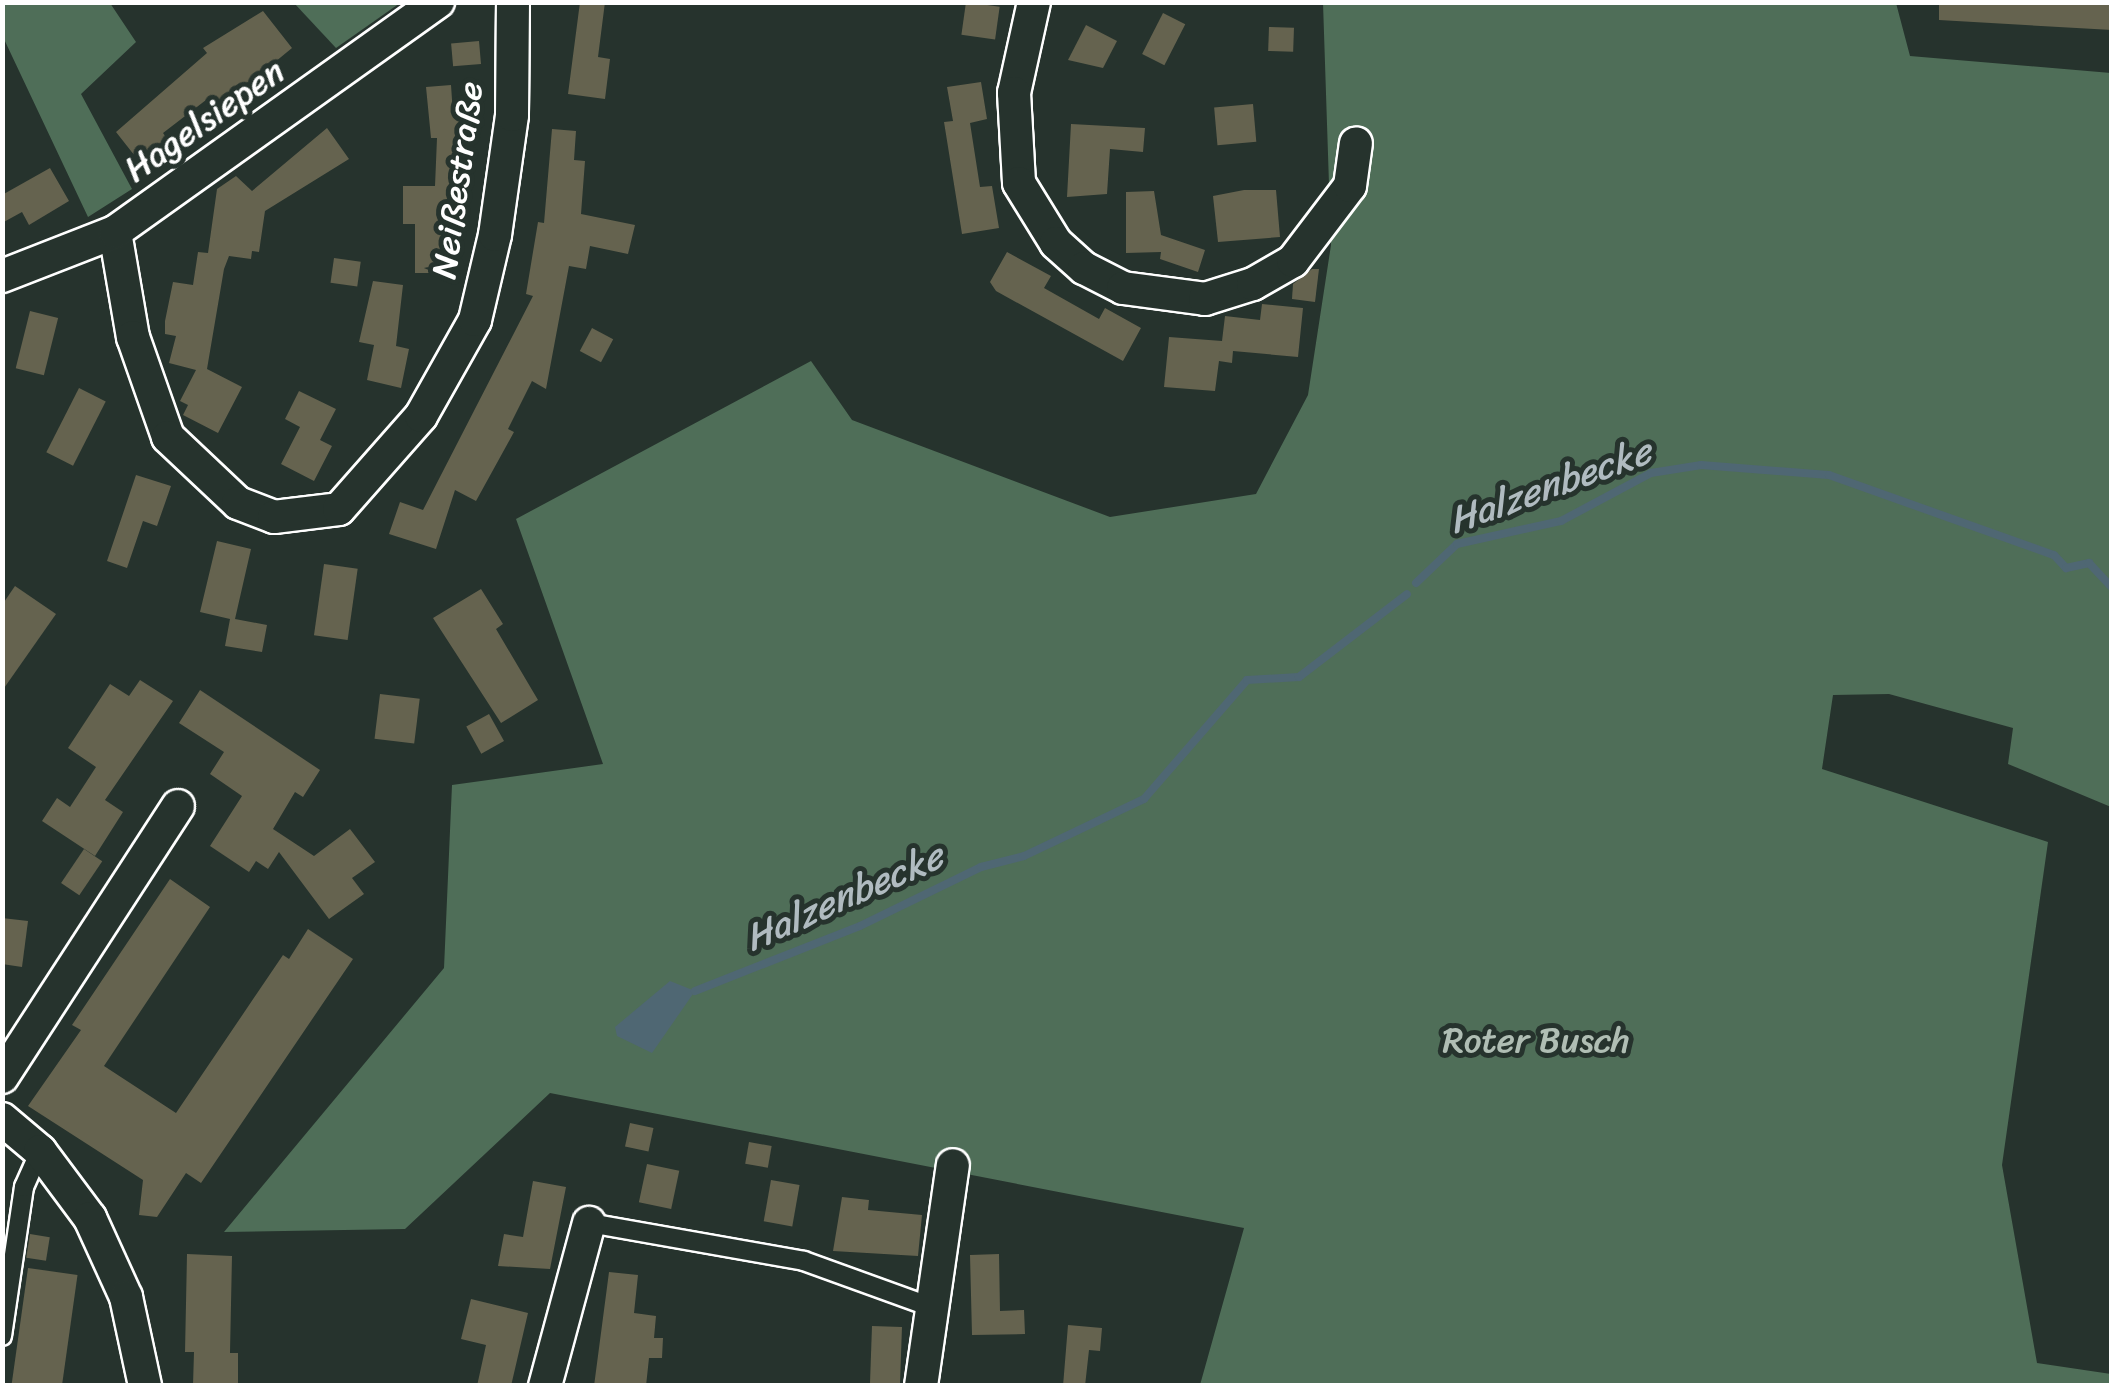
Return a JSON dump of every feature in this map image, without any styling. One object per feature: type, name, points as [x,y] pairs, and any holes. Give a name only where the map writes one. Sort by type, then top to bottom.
[{"type":"street","name":"Hagelsiepen","points":[[2,276],[116,232],[438,2]]},
{"type":"street","name":"Neißestraße","points":[[116,232],[133,337],[168,437],[238,503],[274,517],[339,509],[421,416],[475,320],[495,236],[512,115],[513,2]]},
{"type":"street","points":[[1034,2],[1014,93],[1019,183],[1056,243],[1084,268],[1124,288],[1204,299],[1253,284],[1293,261],[1350,186],[1356,142]]},
{"type":"street","points":[[2,1077],[178,806]]},
{"type":"street","points":[[2,1119],[40,1151],[90,1218],[126,1296],[145,1386]]},
{"type":"street","points":[[921,1386],[928,1306],[953,1165]]},
{"type":"street","points":[[545,1386],[589,1222]]},
{"type":"lane","points":[[2,1336],[24,1187],[40,1151]]},
{"type":"lane","points":[[589,1222],[804,1261],[928,1306]]},
{"type":"green space","points":[[2,3],[110,3],[136,42],[81,94],[132,189],[88,217],[3,37]]},
{"type":"green space","points":[[294,3],[400,3],[336,48]]},
{"type":"green space","name":"Roter Busch","points":[[1323,3],[1896,3],[1910,56],[2111,73],[2111,807],[2008,764],[2013,728],[1889,694],[1833,695],[1822,769],[2048,842],[2002,1165],[2037,1363],[2111,1374],[2111,1385],[1200,1385],[1244,1228],[550,1093],[405,1229],[224,1232],[444,968],[452,785],[603,764],[516,519],[811,361],[852,420],[1110,517],[1256,494],[1308,395],[1331,245]]},
{"type":"water","points":[[670,981],[695,991],[652,1053],[617,1036],[615,1027]]},
{"type":"building","points":[[580,2],[605,2],[598,57],[610,59],[605,99],[568,94]]},
{"type":"building","points":[[966,2],[1000,7],[995,39],[961,35]]},
{"type":"building","points":[[1939,2],[2112,2],[2112,30],[1939,20]]},
{"type":"building","points":[[263,11],[292,48],[275,62],[278,66],[235,100],[230,94],[212,108],[206,100],[163,133],[170,143],[142,165],[116,132],[207,53],[203,48]]},
{"type":"building","points":[[1163,13],[1185,24],[1164,65],[1142,54]]},
{"type":"building","points":[[1086,25],[1117,41],[1103,68],[1068,60]]},
{"type":"building","points":[[1269,27],[1294,28],[1293,52],[1268,51]]},
{"type":"building","points":[[479,41],[481,64],[453,66],[451,43]]},
{"type":"building","points":[[981,82],[987,119],[970,123],[980,187],[992,186],[999,228],[962,234],[944,122],[953,121],[947,87]]},
{"type":"building","points":[[451,85],[453,114],[468,113],[472,155],[459,156],[454,273],[415,273],[415,224],[403,224],[403,186],[435,186],[437,138],[431,138],[426,87]]},
{"type":"building","points":[[1253,104],[1256,142],[1217,145],[1214,107]]},
{"type":"building","points":[[1071,124],[1145,128],[1143,152],[1110,149],[1107,194],[1067,197]]},
{"type":"building","points":[[327,128],[349,159],[265,211],[259,252],[252,251],[251,259],[229,256],[224,269],[207,369],[242,387],[218,433],[183,415],[188,405],[180,401],[196,370],[169,363],[176,336],[165,334],[165,321],[173,282],[193,285],[198,252],[208,253],[217,189],[236,176],[252,191]]},
{"type":"building","points":[[552,129],[576,131],[574,160],[585,161],[581,214],[635,225],[628,254],[590,246],[586,269],[569,266],[546,389],[532,381],[508,429],[514,432],[476,501],[455,490],[436,549],[389,534],[400,502],[423,510],[533,296],[526,294],[538,222],[544,223]]},
{"type":"building","points":[[50,168],[69,201],[29,225],[22,212],[2,223],[2,195]]},
{"type":"building","points":[[1244,190],[1276,190],[1280,237],[1218,242],[1213,196]]},
{"type":"building","points":[[1154,191],[1161,235],[1205,250],[1198,272],[1160,259],[1161,252],[1126,253],[1126,192]]},
{"type":"building","points":[[1007,252],[1051,276],[1044,288],[1099,319],[1105,308],[1141,328],[1123,361],[996,291],[990,282]]},
{"type":"building","points":[[334,258],[361,262],[357,287],[331,283]]},
{"type":"building","points":[[1312,269],[1319,269],[1315,302],[1292,299],[1293,284]]},
{"type":"building","points":[[373,281],[403,285],[396,346],[409,349],[401,388],[367,380],[374,345],[359,342]]},
{"type":"building","points":[[1262,304],[1303,308],[1298,357],[1233,351],[1232,363],[1219,361],[1215,391],[1164,387],[1169,337],[1222,341],[1225,316],[1260,320]]},
{"type":"building","points":[[30,311],[58,318],[44,375],[16,368]]},
{"type":"building","points":[[592,328],[613,339],[601,362],[580,351]]},
{"type":"building","points":[[79,388],[106,402],[73,466],[46,452]]},
{"type":"building","points":[[299,391],[336,409],[320,440],[332,446],[314,481],[281,464],[300,427],[285,419]]},
{"type":"building","points":[[136,475],[171,486],[157,526],[143,521],[127,568],[107,561]]},
{"type":"building","points":[[217,541],[251,549],[235,619],[267,625],[262,652],[225,646],[230,619],[200,612]]},
{"type":"building","points":[[324,564],[358,569],[348,640],[314,635]]},
{"type":"building","points":[[15,586],[56,614],[2,691],[2,605]]},
{"type":"building","points":[[481,589],[503,624],[496,629],[538,700],[501,723],[433,618]]},
{"type":"building","points":[[140,680],[173,701],[105,800],[123,812],[95,856],[42,821],[57,798],[70,807],[96,767],[68,748],[110,684],[129,696]]},
{"type":"building","points":[[200,690],[320,770],[303,797],[295,792],[273,829],[314,856],[350,829],[375,862],[352,878],[364,894],[329,919],[279,852],[268,869],[256,861],[249,872],[210,846],[242,796],[210,774],[224,752],[179,723]]},
{"type":"building","points":[[380,694],[420,699],[414,744],[375,739]]},
{"type":"building","points":[[489,714],[504,741],[481,754],[466,727]]},
{"type":"building","points":[[84,849],[102,861],[79,895],[61,883]]},
{"type":"building","points":[[170,879],[210,907],[104,1066],[176,1113],[283,955],[289,959],[308,929],[353,959],[201,1183],[186,1173],[157,1217],[139,1215],[143,1180],[28,1106],[81,1030],[72,1025]]},
{"type":"building","points":[[2,918],[28,921],[22,967],[2,964]]},
{"type":"building","points":[[630,1123],[653,1128],[648,1151],[625,1146]]},
{"type":"building","points":[[749,1142],[772,1146],[768,1168],[745,1164]]},
{"type":"building","points":[[647,1164],[679,1171],[671,1209],[639,1202]]},
{"type":"building","points":[[771,1180],[800,1185],[792,1226],[764,1221]]},
{"type":"building","points":[[533,1181],[566,1187],[550,1269],[498,1266],[504,1234],[523,1237]]},
{"type":"building","points":[[842,1197],[869,1200],[868,1210],[922,1215],[918,1256],[833,1251]]},
{"type":"building","points":[[30,1234],[50,1237],[46,1261],[26,1258]]},
{"type":"building","points":[[187,1254],[232,1256],[230,1353],[238,1353],[238,1386],[193,1385],[194,1352],[185,1352]]},
{"type":"building","points":[[999,1254],[1000,1311],[1024,1310],[1025,1334],[972,1335],[970,1255]]},
{"type":"building","points":[[28,1268],[78,1275],[62,1386],[11,1386]]},
{"type":"building","points":[[609,1272],[638,1275],[634,1313],[656,1316],[654,1338],[663,1338],[662,1358],[649,1358],[646,1386],[594,1386]]},
{"type":"building","points":[[471,1299],[528,1313],[511,1386],[477,1386],[486,1345],[461,1339]]},
{"type":"building","points":[[1068,1325],[1102,1328],[1100,1351],[1089,1350],[1085,1386],[1063,1386]]},
{"type":"building","points":[[872,1326],[902,1327],[900,1386],[870,1386]]},
{"type":"waterway","name":"Halzenbecke","points":[[1416,583],[1457,544],[1561,521],[1651,473],[1701,465],[1829,475],[2054,555],[2066,568],[2089,563],[2112,588]]},
{"type":"waterway","name":"Halzenbecke","points":[[695,991],[860,926],[981,867],[1024,856],[1144,799],[1247,680],[1299,677],[1407,594]]}]
